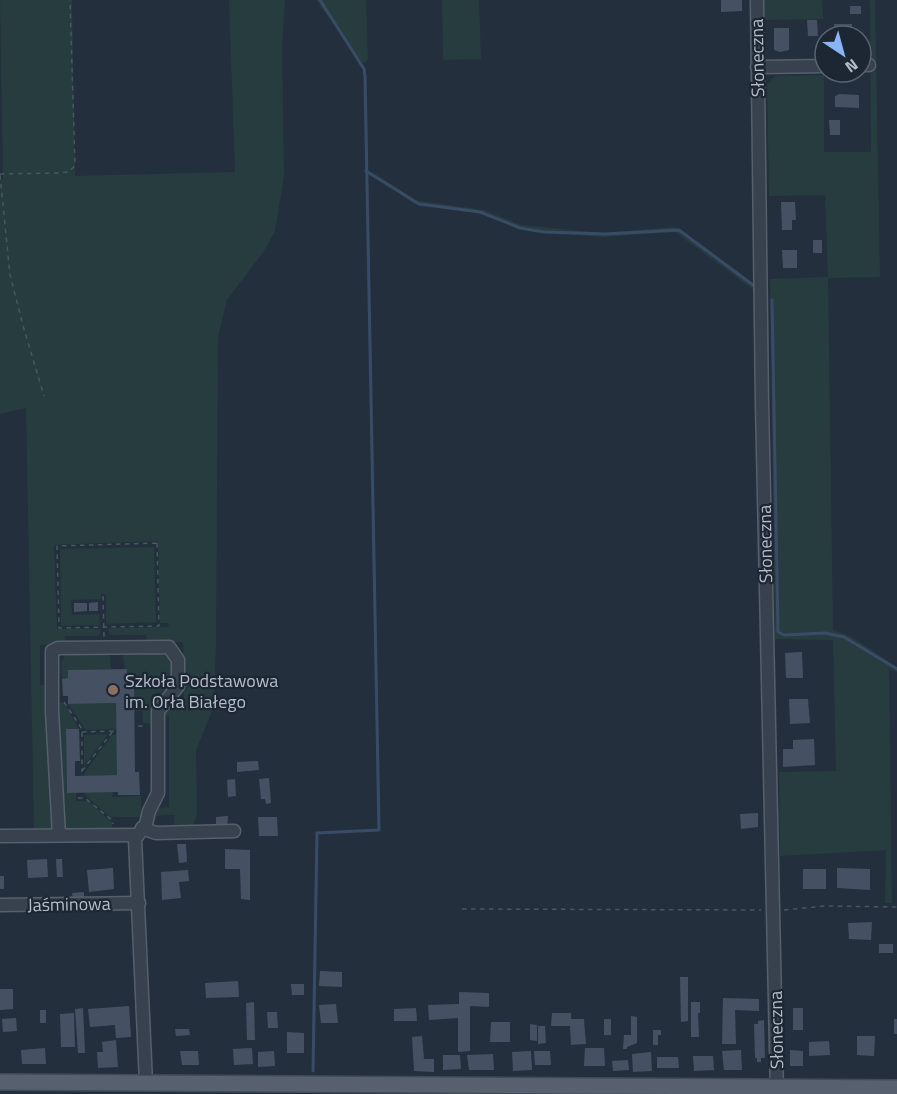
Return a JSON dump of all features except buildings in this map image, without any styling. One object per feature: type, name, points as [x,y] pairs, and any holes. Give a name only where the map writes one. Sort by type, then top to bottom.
[{"type":"main road","points":[[0,1082],[777,1091],[897,1088]]},
{"type":"street","name":"Słoneczna","points":[[757,0],[762,416],[777,1091]]},
{"type":"street","points":[[758,67],[813,66]]},
{"type":"street","points":[[59,835],[52,651],[57,648],[169,647],[178,660],[178,686],[158,711],[158,793],[135,839],[146,1083]]},
{"type":"street","points":[[0,836],[114,834],[139,831],[156,833],[234,831]]},
{"type":"street","name":"Jaśminowa","points":[[0,905],[139,903]]},
{"type":"path","points":[[44,396],[10,274],[0,175],[68,172],[75,166],[70,0]]},
{"type":"path","points":[[157,543],[159,626],[104,627],[59,628],[57,546],[157,543]]},
{"type":"path","points":[[104,596],[104,640]]},
{"type":"path","points":[[65,696],[65,702],[82,729],[82,772],[113,731]]},
{"type":"path","points":[[60,702],[65,702]]},
{"type":"path","points":[[82,732],[117,731]]},
{"type":"path","points":[[81,792],[81,798]]},
{"type":"path","points":[[78,798],[85,798],[113,821],[114,834]]},
{"type":"path","points":[[462,909],[774,910],[825,906],[897,907]]},
{"type":"green space","points":[[0,0],[72,0],[75,176],[235,172],[229,0],[285,0],[282,45],[284,176],[275,231],[264,251],[227,300],[218,337],[214,696],[211,714],[196,750],[197,814],[193,826],[188,831],[175,830],[174,815],[152,816],[156,809],[169,807],[169,716],[161,716],[171,702],[184,701],[183,642],[152,642],[147,639],[146,635],[110,635],[108,628],[169,627],[168,623],[160,623],[158,541],[54,545],[57,629],[101,629],[99,636],[65,636],[64,644],[40,645],[40,685],[48,685],[53,829],[50,833],[34,833],[26,408],[0,414],[0,180],[3,179]]},
{"type":"green space","points":[[316,0],[366,0],[368,59],[365,63],[361,62]]},
{"type":"green space","points":[[442,0],[479,0],[481,59],[443,60]]},
{"type":"green space","points":[[764,0],[822,0],[823,19],[765,20]]},
{"type":"green space","points":[[870,0],[875,0],[880,277],[828,278],[833,630],[850,636],[897,667],[897,672],[889,669],[892,903],[885,903],[886,850],[780,856],[779,772],[836,771],[833,640],[775,639],[770,279],[828,277],[825,195],[769,196],[767,84],[775,76],[813,75],[813,84],[824,84],[824,152],[871,152],[873,24],[870,24]]},
{"type":"green space","points":[[368,169],[415,200],[484,210],[522,225],[601,233],[675,227],[753,284],[754,290],[675,232],[601,237],[522,230],[485,214],[414,204]]},
{"type":"green space","points":[[154,547],[156,622],[106,624],[106,594],[101,594],[101,599],[71,600],[72,615],[99,614],[100,625],[61,626],[60,549]]},
{"type":"green space","points":[[110,651],[111,669],[68,670],[68,678],[62,679],[61,664],[66,652]]},
{"type":"green space","points":[[122,651],[164,652],[172,657],[175,682],[168,691],[152,694],[153,724],[143,723],[142,711],[134,711],[134,689],[127,689],[127,670]]},
{"type":"green space","points":[[56,703],[64,703],[79,729],[66,730],[67,792],[76,793],[76,801],[88,801],[112,822],[112,831],[68,830],[63,823]]},
{"type":"green space","points":[[116,703],[117,729],[86,730],[68,704]]},
{"type":"green space","points":[[108,734],[84,766],[84,735]]},
{"type":"green space","points":[[112,735],[117,735],[117,775],[84,776],[85,772]]},
{"type":"green space","points":[[86,792],[113,792],[112,797],[141,796],[141,817],[110,817],[85,795]]},
{"type":"waterway","points":[[313,1071],[317,833],[379,830],[365,76],[364,69],[320,0]]},
{"type":"waterway","points":[[366,171],[419,204],[480,212],[520,228],[544,232],[605,234],[679,230],[753,285]]},
{"type":"waterway","points":[[772,300],[778,632],[784,635],[825,633],[844,637],[897,669]]},
{"type":"place","name":"Szkoła Podstawowa im. Orła Białego","points":[[113,690]]}]
